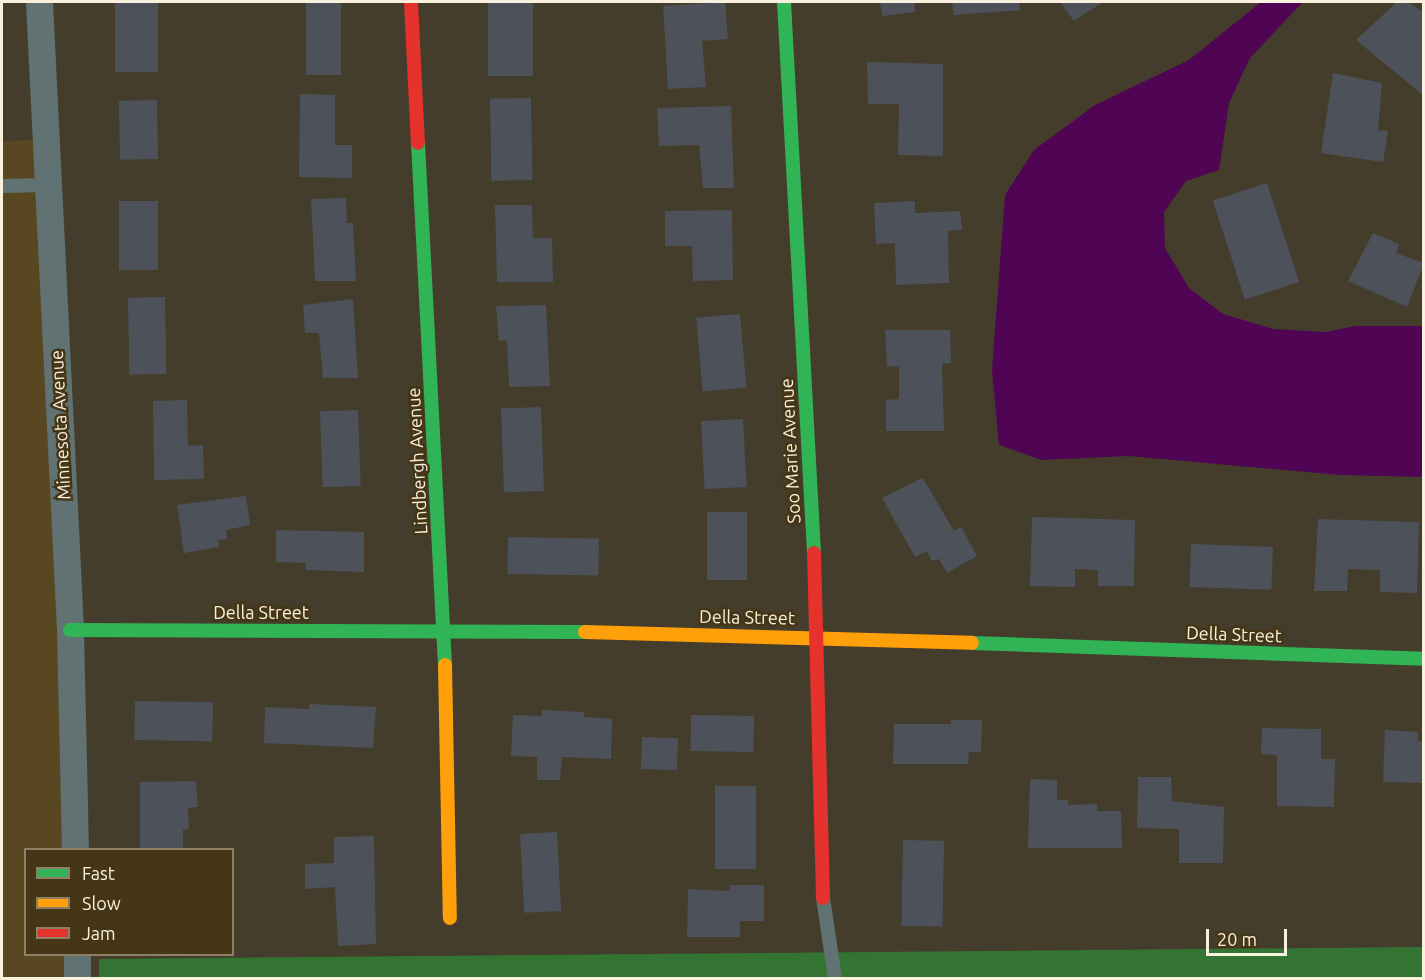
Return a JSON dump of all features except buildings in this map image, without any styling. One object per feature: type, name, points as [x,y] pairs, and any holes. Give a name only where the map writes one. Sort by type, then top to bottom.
[{"type":"street","name":"Minnesota Avenue","points":[[39,2],[70,630],[75,848]]},
{"type":"street","name":"Lindbergh Avenue","points":[[411,2],[444,630],[450,918]]},
{"type":"street","name":"Soo Marie Avenue","points":[[784,2],[818,637],[823,898]]},
{"type":"street","name":"Della Street","points":[[70,630],[444,630],[818,637],[1424,659]]},
{"type":"street","points":[[77,956],[77,978]]},
{"type":"lane","points":[[2,186],[47,185]]},
{"type":"lane","points":[[823,898],[835,978]]},
{"type":"shaded area","points":[[1261,2],[1303,2],[1250,58],[1229,103],[1219,170],[1186,181],[1164,212],[1165,248],[1189,288],[1223,314],[1274,329],[1326,332],[1355,326],[1423,326],[1423,477],[1340,475],[1129,456],[1042,460],[999,445],[992,370],[1005,195],[1034,150],[1095,105],[1189,60]]},
{"type":"shaded area","points":[[45,140],[75,848],[24,848],[24,956],[77,956],[77,978],[2,978],[2,141]]},
{"type":"green space","points":[[1423,947],[1424,978],[99,978],[99,959]]},
{"type":"traffic: fast","points":[[784,2],[814,553]]},
{"type":"traffic: fast","points":[[418,143],[445,665]]},
{"type":"traffic: fast","points":[[70,630],[585,632]]},
{"type":"traffic: fast","points":[[972,643],[1424,659]]},
{"type":"traffic: slow","points":[[585,632],[972,643]]},
{"type":"traffic: slow","points":[[445,665],[450,918]]},
{"type":"traffic: jam","points":[[411,2],[418,143]]},
{"type":"traffic: jam","points":[[814,553],[823,898]]}]
